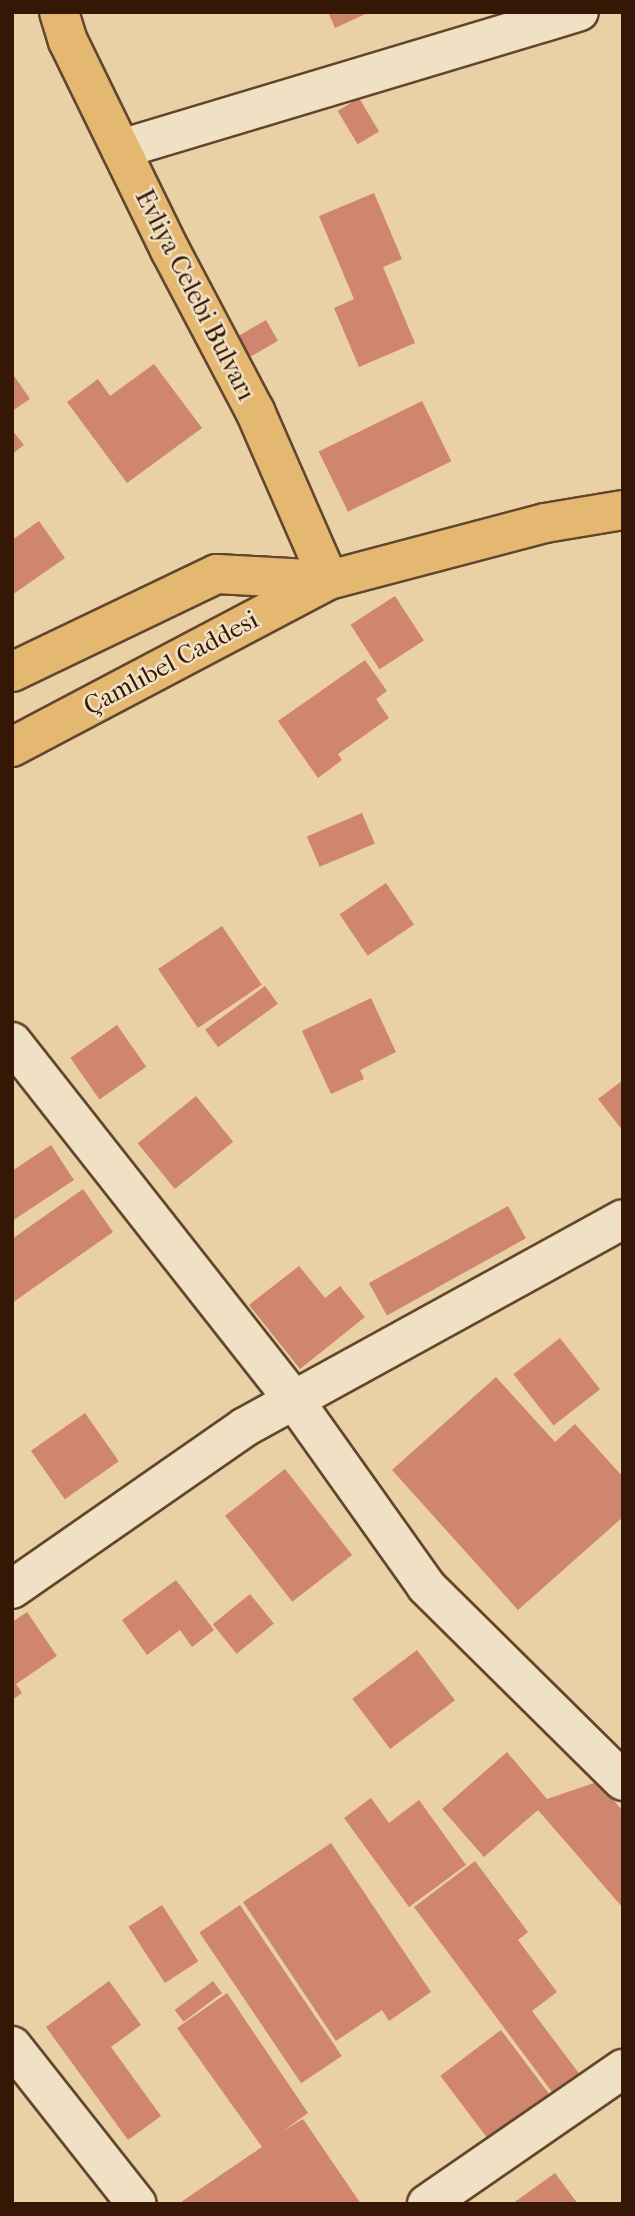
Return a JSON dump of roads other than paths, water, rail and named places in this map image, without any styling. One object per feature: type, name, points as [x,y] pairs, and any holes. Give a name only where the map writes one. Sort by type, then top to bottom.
[{"type":"main road","name":"Evliya Celebi Bulvarı","points":[[59,12],[121,149],[255,411],[329,580]]},
{"type":"main road","name":"Çamlıbel Caddesi","points":[[12,747],[329,580],[545,523],[623,510]]},
{"type":"main road","name":"Çamlıbel Caddesi","points":[[12,672],[217,574],[329,580]]},
{"type":"street","points":[[121,149],[579,12]]},
{"type":"street","points":[[12,1042],[294,1400],[426,1586],[623,1781]]},
{"type":"street","points":[[12,1589],[245,1427],[623,1219]]},
{"type":"street","points":[[12,2046],[137,2204]]},
{"type":"street","points":[[427,2204],[623,2069]]}]
